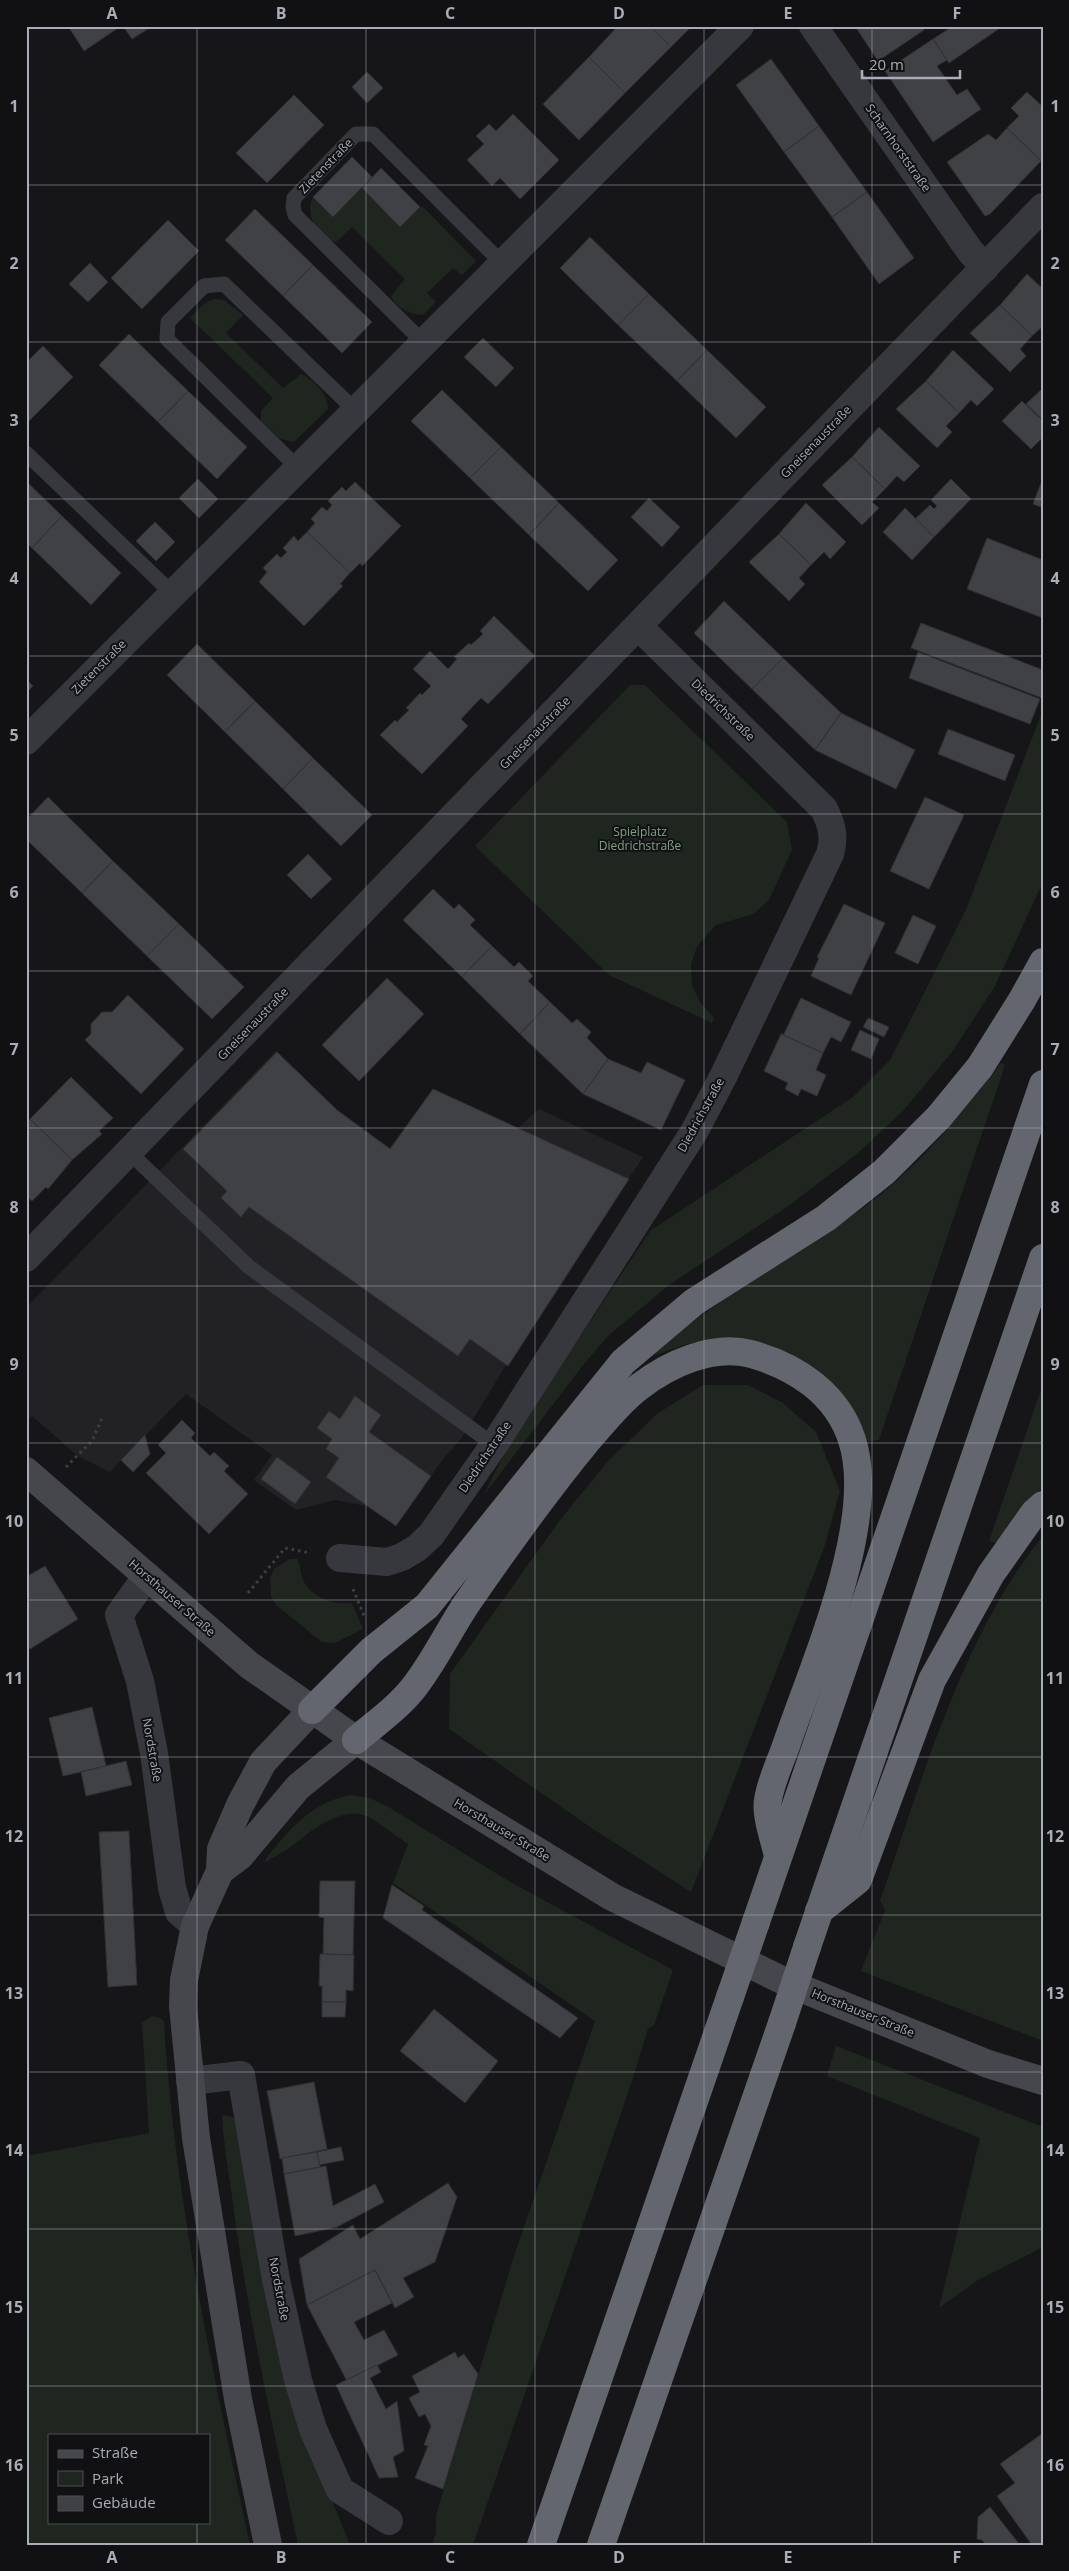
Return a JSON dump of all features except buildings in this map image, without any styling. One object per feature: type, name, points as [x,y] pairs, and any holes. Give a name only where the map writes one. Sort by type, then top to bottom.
[{"type":"highway","points":[[312,1710],[371,1651],[427,1606],[623,1362],[694,1302],[760,1262],[840,1207],[884,1172],[939,1117],[980,1067],[1022,1000],[1043,962]]},
{"type":"highway","points":[[541,2545],[1043,1084]]},
{"type":"highway","points":[[602,2545],[1043,1258]]},
{"type":"highway","points":[[356,1740],[404,1699],[417,1684],[467,1604],[557,1478],[636,1388],[669,1367],[710,1353],[745,1353],[775,1361],[802,1374],[824,1394],[841,1418],[852,1440],[857,1473],[856,1519],[844,1577],[767,1802],[778,1856]]},
{"type":"highway","points":[[819,1911],[858,1880],[932,1680],[990,1574],[1034,1513],[1043,1505]]},
{"type":"main road","name":"Horsthauser Straße","points":[[26,1471],[249,1665],[356,1740],[612,1897],[788,1983],[988,2064],[1043,2081]]},
{"type":"main road","points":[[268,2545],[238,2399],[196,2138],[183,2006],[184,1980],[195,1926],[220,1871],[221,1849],[263,1762],[312,1710]]},
{"type":"main road","points":[[220,1871],[240,1856],[298,1787],[356,1740]]},
{"type":"street","name":"Zietenstraße","points":[[26,741],[740,26]]},
{"type":"street","name":"Scharnhorststraße","points":[[813,26],[970,251],[985,268]]},
{"type":"street","name":"Gneisenaustraße","points":[[26,1258],[1043,207]]},
{"type":"street","name":"Diedrichstraße","points":[[340,1558],[387,1562],[402,1557],[417,1548],[431,1534],[494,1445],[694,1132],[779,962],[834,842],[833,830],[824,809],[638,626]]},
{"type":"street","name":"Nordstraße","points":[[147,1576],[119,1615],[140,1681],[154,1753],[172,1888],[179,1912],[195,1926]]},
{"type":"street","name":"Nordstraße","points":[[190,2081],[241,2075],[276,2280],[298,2380],[313,2428],[340,2490],[389,2521]]},
{"type":"lane","name":"Zietenstraße","points":[[424,343],[296,215],[293,207],[294,198],[356,134],[365,132],[373,134],[503,264]]},
{"type":"lane","points":[[298,468],[168,340],[168,322],[204,286],[224,284],[356,411]]},
{"type":"lane","points":[[26,453],[172,594]]},
{"type":"lane","points":[[129,1152],[249,1267],[494,1445]]},
{"type":"path","points":[[64,1469],[92,1441],[103,1416]]},
{"type":"path","points":[[248,1594],[285,1548],[340,1558],[366,1622]]},
{"type":"shaded area","points":[[276,1051],[337,1110],[390,1148],[433,1089],[518,1128],[539,1109],[643,1157],[506,1365],[461,1439],[443,1459],[396,1526],[366,1506],[335,1500],[296,1510],[254,1480],[272,1455],[186,1394],[110,1472],[78,1456],[32,1416],[28,1419],[26,1417],[26,1308]]},
{"type":"green space","points":[[362,188],[400,227],[422,206],[476,261],[462,275],[453,268],[427,293],[436,302],[423,315],[404,310],[394,301],[391,296],[405,279],[352,227],[336,242],[324,236],[314,224],[310,211],[313,197],[333,217]]},
{"type":"green space","points":[[214,299],[224,300],[243,315],[226,333],[283,388],[301,374],[315,384],[326,398],[328,409],[294,442],[280,439],[261,421],[261,411],[273,398],[190,318],[204,304]]},
{"type":"green space","name":"Spielplatz Diedrichstraße","points":[[630,685],[645,685],[787,822],[792,850],[769,900],[753,914],[716,925],[697,946],[691,965],[692,985],[700,1002],[714,1018],[712,1023],[609,975],[475,846]]},
{"type":"green space","points":[[1043,710],[1043,882],[995,986],[952,1052],[903,1111],[858,1153],[787,1207],[669,1285],[608,1336],[584,1364],[483,1496],[513,1438],[650,1231],[853,1097],[890,1060],[965,912]]},
{"type":"green space","points":[[1001,1063],[1005,1065],[879,1440],[867,1442],[852,1411],[806,1364],[787,1353],[722,1340],[687,1344],[656,1355],[654,1353],[707,1312],[848,1219],[893,1184],[942,1135]]},
{"type":"green space","points":[[1043,1384],[1043,1487],[1029,1501],[996,1543],[989,1541]]},
{"type":"green space","points":[[703,1385],[748,1385],[783,1403],[816,1432],[840,1491],[825,1545],[691,1892],[593,1829],[449,1729],[450,1674],[560,1520],[607,1462],[658,1413]]},
{"type":"green space","points":[[1043,1536],[1043,2041],[861,1971],[885,1910],[880,1901],[928,1759],[967,1663],[990,1617],[1015,1575]]},
{"type":"green space","points":[[290,1559],[297,1559],[304,1582],[313,1593],[332,1602],[352,1603],[363,1629],[335,1643],[322,1642],[276,1605],[271,1596],[270,1579],[274,1569]]},
{"type":"green space","points":[[351,1795],[370,1798],[390,1808],[512,1883],[673,1970],[654,2025],[648,2029],[632,2081],[473,2545],[432,2545],[436,2533],[436,2515],[513,2259],[595,2021],[393,1883],[408,1844],[374,1820],[363,1815],[352,1814],[330,1820],[267,1862],[264,1861],[292,1828],[312,1811],[324,1804]]},
{"type":"green space","points":[[152,2016],[164,2021],[176,2153],[186,2219],[209,2350],[250,2545],[26,2545],[26,2156],[149,2133],[142,2022]]},
{"type":"green space","points":[[836,2046],[1043,2127],[1043,2247],[978,2280],[939,2308],[980,2138],[827,2076]]},
{"type":"green space","points":[[222,2115],[233,2117],[240,2126],[310,2446],[350,2545],[298,2545],[248,2302],[224,2141]]}]
